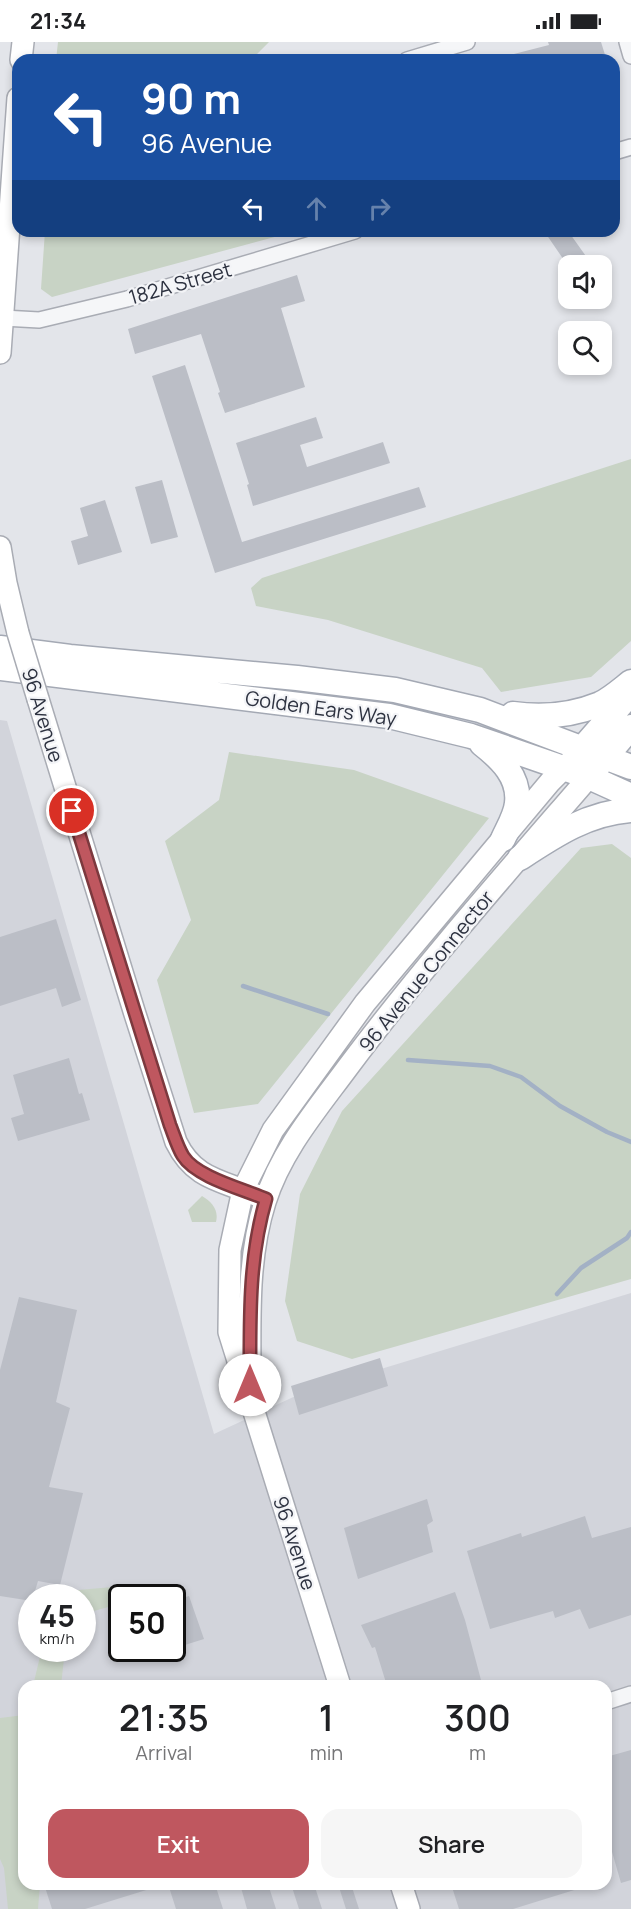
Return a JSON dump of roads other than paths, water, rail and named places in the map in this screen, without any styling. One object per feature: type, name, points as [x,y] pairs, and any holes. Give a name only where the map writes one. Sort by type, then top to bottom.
[{"type":"main road","points":[[0,353],[12,186]]},
{"type":"main road","name":"96 Avenue","points":[[0,547],[9,641],[38,699],[176,1142],[183,1156],[197,1171],[266,1199],[253,1257],[250,1399]]},
{"type":"main road","name":"Golden Ears Way","points":[[9,641],[82,658],[345,683],[395,690],[480,710],[631,768]]},
{"type":"main road","name":"Golden Ears Way","points":[[0,668],[389,716],[471,735],[589,777],[631,796]]},
{"type":"main road","points":[[480,710],[537,717],[568,713],[602,703],[631,682]]},
{"type":"main road","points":[[594,753],[631,693]]},
{"type":"main road","points":[[594,753],[631,727]]},
{"type":"main road","points":[[471,735],[501,759],[514,781],[517,804],[503,839]]},
{"type":"main road","name":"96 Avenue Connector","points":[[243,1190],[273,1130],[352,1020],[550,782],[564,768],[594,753]]},
{"type":"main road","name":"96 Avenue Connector","points":[[266,1199],[282,1163],[321,1103],[384,1019],[589,777],[594,753]]},
{"type":"main road","points":[[520,858],[576,824],[599,815],[631,810]]},
{"type":"main road","name":"96 Avenue","points":[[243,1190],[230,1250],[230,1332],[338,1680]]},
{"type":"main road","points":[[403,1890],[409,1909]]},
{"type":"street","points":[[427,54],[467,42]]},
{"type":"street","points":[[627,42],[631,56]]},
{"type":"street","name":"182A Street","points":[[3,318],[39,320],[127,299],[335,237]]},
{"type":"street","points":[[612,1700],[631,1694]]},
{"type":"waterway","points":[[243,986],[328,1014]]},
{"type":"waterway","points":[[408,1060],[490,1066],[521,1077],[560,1106],[607,1132],[631,1142]]},
{"type":"waterway","points":[[557,1294],[581,1268],[627,1238],[631,1232]]}]
